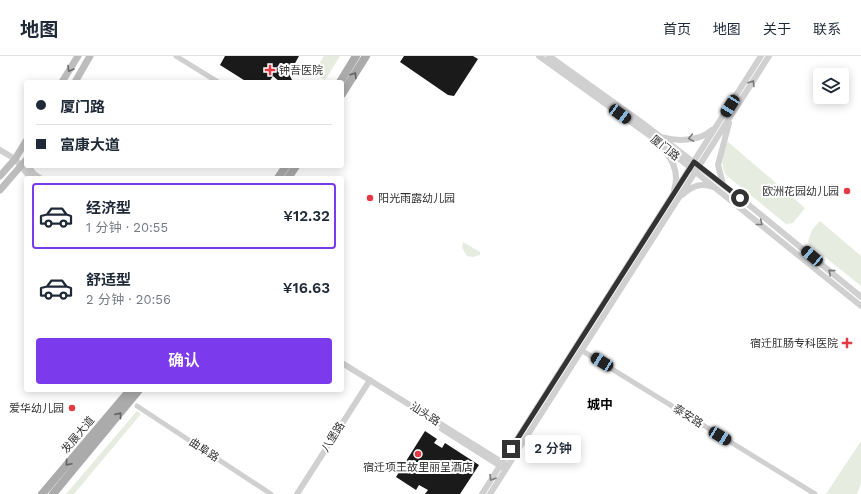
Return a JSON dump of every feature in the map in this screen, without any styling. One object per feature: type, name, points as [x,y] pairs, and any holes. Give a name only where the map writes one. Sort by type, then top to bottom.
[{"type":"main road","points":[[63,80],[78,56]]},
{"type":"main road","points":[[76,80],[90,56]]},
{"type":"main road","points":[[341,80],[356,56]]},
{"type":"main road","points":[[344,91],[366,56]]},
{"type":"main road","points":[[0,176],[16,158],[24,144]]},
{"type":"main road","points":[[0,190],[24,164]]},
{"type":"main road","name":"发展大道","points":[[42,494],[128,392]]},
{"type":"main road","name":"发展大道","points":[[53,494],[138,392]]},
{"type":"street","points":[[176,56],[215,80]]},
{"type":"street","name":"厦门路","points":[[539,56],[657,138]]},
{"type":"street","name":"厦门路","points":[[549,56],[694,167],[718,189],[861,306]]},
{"type":"street","points":[[657,138],[684,140],[707,134],[732,108],[761,56]]},
{"type":"street","points":[[482,494],[732,108],[769,56]]},
{"type":"street","points":[[724,185],[719,170],[719,160],[732,108]]},
{"type":"street","points":[[490,494],[673,200],[676,170],[671,158],[657,138]]},
{"type":"street","points":[[0,146],[16,158]]},
{"type":"street","points":[[0,150],[24,162]]},
{"type":"street","name":"厦门路","points":[[694,167],[724,185],[861,297]]},
{"type":"street","points":[[29,168],[37,176]]},
{"type":"street","points":[[673,200],[694,186],[707,185],[718,189]]},
{"type":"street","name":"泰安路","points":[[581,350],[815,494]]},
{"type":"street","name":"汕头路","points":[[344,363],[369,382]]},
{"type":"street","name":"汕头路","points":[[344,368],[369,382],[507,468]]},
{"type":"street","name":"八堡路","points":[[297,494],[369,382]]},
{"type":"street","name":"曲阜路","points":[[137,406],[271,494]]},
{"type":"shaded area","points":[[324,56],[340,56],[325,80],[313,73]]},
{"type":"shaded area","points":[[727,141],[805,208],[793,223],[786,224],[726,175],[722,163]]},
{"type":"shaded area","points":[[820,221],[861,256],[861,286],[809,244],[808,241],[812,230]]},
{"type":"shaded area","points":[[463,242],[480,252],[480,255],[473,257],[467,256],[462,248]]},
{"type":"shaded area","points":[[137,411],[141,414],[74,494],[66,494]]},
{"type":"shaded area","points":[[861,441],[861,483],[857,494],[826,494]]},
{"type":"building","points":[[225,56],[299,56],[289,74],[292,80],[278,80],[273,76],[270,80],[244,80],[220,65]]},
{"type":"building","points":[[404,56],[473,56],[478,59],[454,96],[448,95],[400,62]]},
{"type":"building","points":[[425,431],[437,439],[434,443],[442,448],[445,443],[479,465],[460,494],[425,494],[428,490],[419,485],[416,490],[396,477]]},
{"type":"place","name":"钟吾医院","points":[[270,70]]},
{"type":"place","name":"欧洲花园幼儿园","points":[[847,191]]},
{"type":"place","name":"阳光雨露幼儿园","points":[[370,198]]},
{"type":"place","name":"宿迁肛肠专科医院","points":[[847,343]]},
{"type":"place","name":"爱华幼儿园","points":[[72,408]]},
{"type":"place","name":"宿迁项王故里丽呈酒店","points":[[418,454]]},
{"type":"district","name":"城中","points":[[600,404]]},
{"type":"route","points":[[511,449],[694,162],[740,198]]}]
